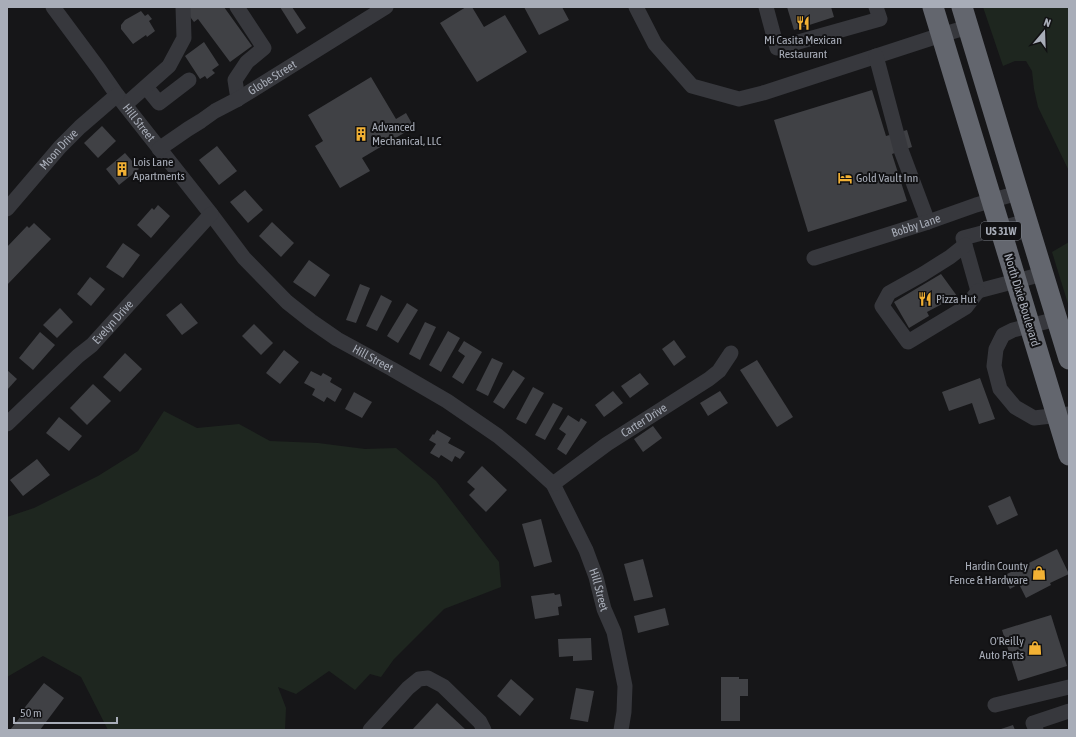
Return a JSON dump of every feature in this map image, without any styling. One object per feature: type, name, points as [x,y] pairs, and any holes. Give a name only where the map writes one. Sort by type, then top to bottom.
[{"type":"highway","name":"North Dixie Boulevard","points":[[933,7],[1029,325],[1063,415],[1069,455]]},
{"type":"highway","name":"US 31W","points":[[962,7],[1069,359]]},
{"type":"street","name":"Hill Street","points":[[53,7],[121,100],[244,258],[287,302],[337,339],[447,401],[498,436],[553,484],[586,550],[596,577],[604,609],[614,632],[625,686],[624,712],[620,730]]},
{"type":"street","name":"Moon Drive","points":[[7,209],[80,126],[146,86],[169,66],[184,38],[183,7]]},
{"type":"street","points":[[237,7],[264,48],[247,62],[235,80],[238,99]]},
{"type":"street","name":"Globe Street","points":[[159,149],[215,111],[238,99],[386,7]]},
{"type":"street","points":[[636,7],[655,44],[692,86],[739,99],[763,93],[968,27]]},
{"type":"street","points":[[766,7],[777,48],[880,19],[876,7]]},
{"type":"street","points":[[876,56],[901,150],[928,222]]},
{"type":"street","points":[[146,86],[159,103],[189,80]]},
{"type":"street","name":"Bobby Lane","points":[[814,258],[928,222],[976,205],[1018,193]]},
{"type":"street","name":"Evelyn Drive","points":[[7,424],[78,356],[92,345],[211,214]]},
{"type":"street","points":[[978,291],[963,238],[1027,221]]},
{"type":"street","points":[[964,245],[945,260],[889,293],[882,306],[908,342],[966,307],[978,291],[1043,274]]},
{"type":"street","points":[[1057,319],[1029,325],[1002,335],[996,349],[994,366],[1000,389],[1014,407],[1034,418],[1063,415]]},
{"type":"street","name":"Carter Drive","points":[[553,484],[607,444],[709,379],[719,371],[731,353]]},
{"type":"street","points":[[370,730],[408,688],[419,679],[428,678],[443,686],[480,722],[484,730]]},
{"type":"street","points":[[995,705],[1069,687]]},
{"type":"street","points":[[1036,730],[1033,723],[1069,711]]},
{"type":"shaded area","points":[[983,7],[1069,7],[1069,171],[1038,107],[1032,71],[1026,61],[1015,61],[1003,66]]},
{"type":"shaded area","points":[[1069,242],[1069,307],[1052,252]]},
{"type":"shaded area","points":[[164,411],[197,428],[239,424],[270,441],[318,443],[365,449],[396,448],[436,481],[499,562],[501,587],[444,609],[394,659],[381,677],[370,674],[355,690],[329,671],[296,694],[278,687],[286,708],[285,730],[108,730],[81,677],[43,656],[7,677],[7,517],[34,508],[98,476],[138,451]]},
{"type":"building","points":[[189,7],[224,7],[252,46],[230,62],[198,19],[194,22],[185,10]]},
{"type":"building","points":[[280,7],[292,7],[306,28],[297,34]]},
{"type":"building","points":[[466,7],[472,7],[484,27],[505,15],[527,52],[477,82],[440,23]]},
{"type":"building","points":[[524,7],[562,7],[569,20],[539,35]]},
{"type":"building","name":"Mi Casita Mexican Restaurant","points":[[787,7],[831,7],[834,17],[794,30]]},
{"type":"building","points":[[141,11],[145,16],[148,14],[152,19],[149,21],[155,31],[133,44],[121,29],[121,25],[125,20]]},
{"type":"building","points":[[204,42],[219,65],[212,70],[215,73],[207,79],[205,76],[200,79],[185,56]]},
{"type":"building","name":"Advanced Mechanical, LLC","points":[[371,77],[396,119],[406,113],[414,127],[362,158],[370,171],[340,188],[315,146],[323,141],[308,115]]},
{"type":"building","name":"Gold Vault Inn","points":[[872,90],[886,136],[907,130],[912,147],[892,154],[907,201],[808,232],[774,120]]},
{"type":"building","name":"Lois Lane Apartments","points":[[102,126],[116,141],[98,158],[84,143]]},
{"type":"building","points":[[217,146],[237,171],[219,185],[199,160]]},
{"type":"building","name":"Lois Lane Apartments","points":[[125,153],[139,169],[119,185],[106,169]]},
{"type":"building","points":[[245,190],[263,210],[248,223],[230,202]]},
{"type":"building","points":[[158,205],[170,216],[151,238],[137,225],[152,208],[154,210]]},
{"type":"building","points":[[272,222],[294,243],[281,257],[259,236]]},
{"type":"building","points":[[34,223],[51,239],[7,285],[7,247],[27,226],[29,228]]},
{"type":"building","points":[[123,243],[140,255],[123,278],[106,267]]},
{"type":"building","points":[[309,260],[330,275],[315,297],[293,282]]},
{"type":"building","name":"Pizza Hut","points":[[941,274],[957,296],[927,312],[929,316],[909,328],[894,302]]},
{"type":"building","points":[[90,277],[105,289],[91,306],[77,294]]},
{"type":"building","points":[[360,284],[370,288],[356,323],[346,320]]},
{"type":"building","points":[[381,295],[392,301],[377,331],[366,326]]},
{"type":"building","points":[[181,303],[198,323],[182,335],[166,315]]},
{"type":"building","points":[[407,303],[418,310],[398,343],[387,336]]},
{"type":"building","points":[[60,308],[73,322],[57,338],[43,325]]},
{"type":"building","points":[[425,322],[436,327],[420,360],[409,354]]},
{"type":"building","points":[[254,324],[273,343],[261,355],[242,336]]},
{"type":"building","points":[[448,331],[460,338],[441,372],[429,365]]},
{"type":"building","points":[[40,332],[55,345],[33,370],[19,358]]},
{"type":"building","points":[[674,340],[686,357],[674,366],[662,349]]},
{"type":"building","points":[[464,341],[482,352],[463,384],[452,377],[465,356],[458,351]]},
{"type":"building","points":[[284,350],[299,362],[280,384],[266,373]]},
{"type":"building","points":[[125,353],[142,369],[120,392],[103,377]]},
{"type":"building","points":[[492,358],[503,363],[488,396],[476,390]]},
{"type":"building","points":[[757,360],[793,417],[777,427],[740,370]]},
{"type":"building","points":[[7,370],[17,379],[7,390]]},
{"type":"building","points":[[513,370],[525,378],[504,409],[493,402]]},
{"type":"building","points":[[311,371],[321,376],[323,373],[332,378],[330,382],[342,389],[335,402],[327,397],[324,402],[312,395],[315,389],[304,383]]},
{"type":"building","points":[[640,373],[649,384],[630,398],[621,386]]},
{"type":"building","points":[[980,378],[995,419],[979,424],[972,403],[949,411],[942,392]]},
{"type":"building","points":[[93,384],[111,401],[87,425],[70,408]]},
{"type":"building","points":[[533,387],[544,393],[526,424],[516,419]]},
{"type":"building","points":[[613,391],[623,403],[604,417],[595,405]]},
{"type":"building","points":[[720,391],[728,403],[708,416],[700,403]]},
{"type":"building","points":[[354,392],[372,402],[362,418],[345,409]]},
{"type":"building","points":[[553,403],[563,408],[545,440],[535,435]]},
{"type":"building","points":[[568,415],[579,422],[581,418],[587,422],[566,455],[557,449],[566,434],[559,429]]},
{"type":"building","points":[[59,417],[82,436],[69,451],[46,433]]},
{"type":"building","points":[[653,426],[662,438],[643,452],[634,439]]},
{"type":"building","points":[[437,430],[451,438],[448,443],[465,452],[460,459],[455,456],[452,462],[441,455],[439,458],[430,453],[436,444],[429,440]]},
{"type":"building","points":[[37,459],[50,475],[23,496],[10,480]]},
{"type":"building","points":[[482,466],[507,490],[486,512],[469,495],[475,489],[467,482]]},
{"type":"building","points":[[1010,496],[1018,515],[997,525],[988,506]]},
{"type":"building","points":[[541,519],[552,562],[534,567],[522,524]]},
{"type":"building","name":"Hardin County Fence & Hardware","points":[[1057,549],[1069,574],[1050,583],[1051,585],[1026,598],[1019,584],[1010,589],[1003,576]]},
{"type":"building","points":[[643,559],[653,597],[634,601],[624,564]]},
{"type":"building","points":[[554,593],[555,595],[560,594],[562,606],[558,607],[559,615],[535,619],[531,596]]},
{"type":"building","points":[[665,608],[669,625],[638,633],[634,616]]},
{"type":"building","name":"O'Reilly Auto Parts","points":[[1051,615],[1067,666],[1018,681],[1002,630]]},
{"type":"building","points":[[591,638],[592,660],[573,661],[573,656],[559,657],[558,639]]},
{"type":"building","points":[[721,677],[739,677],[739,679],[748,679],[748,696],[740,696],[740,721],[721,721]]},
{"type":"building","points":[[511,679],[534,699],[520,716],[497,696]]},
{"type":"building","points":[[44,683],[64,698],[40,730],[10,730],[24,712],[22,711]]},
{"type":"building","points":[[576,688],[594,691],[588,722],[570,719]]},
{"type":"building","points":[[437,703],[466,730],[412,730]]},
{"type":"building","points":[[1013,725],[1015,730],[998,730]]},
{"type":"place","name":"Mi Casita Mexican Restaurant","points":[[803,23]]},
{"type":"place","name":"Advanced Mechanical, LLC","points":[[361,134]]},
{"type":"place","name":"Lois Lane Apartments","points":[[122,169]]},
{"type":"place","name":"Gold Vault Inn","points":[[845,178]]},
{"type":"place","name":"Pizza Hut","points":[[925,299]]},
{"type":"place","name":"Hardin County Fence & Hardware","points":[[1039,573]]},
{"type":"place","name":"O'Reilly Auto Parts","points":[[1035,648]]}]
